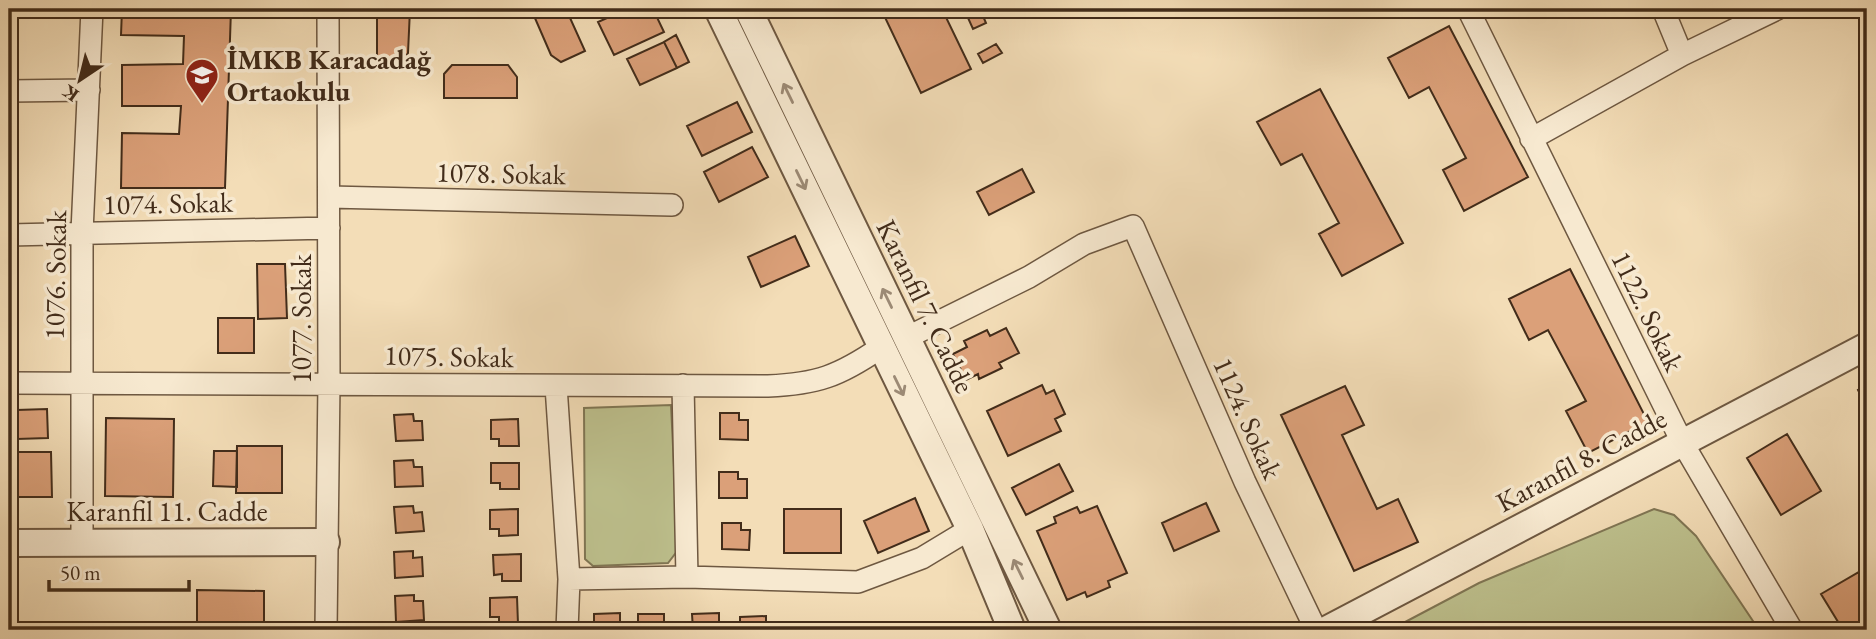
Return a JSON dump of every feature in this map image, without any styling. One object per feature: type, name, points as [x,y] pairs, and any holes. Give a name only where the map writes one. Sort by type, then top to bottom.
[{"type":"street","name":"1076. Sokak","points":[[82,542],[82,233],[92,9]]},
{"type":"street","name":"1077. Sokak","points":[[326,630],[330,197],[328,9]]},
{"type":"street","name":"Karanfil 7. Cadde","points":[[718,9],[970,529],[1012,630]]},
{"type":"street","name":"Karanfil 7. Cadde","points":[[748,9],[1048,630]]},
{"type":"street","name":"1122. Sokak","points":[[1468,9],[1682,442],[1792,630]]},
{"type":"street","points":[[1663,9],[1682,55]]},
{"type":"street","points":[[1531,139],[1682,55],[1777,9]]},
{"type":"street","points":[[9,91],[89,90]]},
{"type":"street","name":"1078. Sokak","points":[[330,197],[672,205]]},
{"type":"street","name":"1124. Sokak","points":[[906,338],[1029,277],[1084,244],[1133,226],[1245,482],[1316,630]]},
{"type":"street","name":"1074. Sokak","points":[[9,235],[329,228]]},
{"type":"street","name":"Karanfil 8. Cadde","points":[[1326,630],[1867,346]]},
{"type":"street","name":"1075. Sokak","points":[[9,383],[329,382],[556,386],[804,384],[848,370],[880,348]]},
{"type":"street","points":[[683,385],[687,577]]},
{"type":"street","points":[[556,386],[569,579],[567,630]]},
{"type":"street","points":[[569,579],[687,577],[858,582],[922,558],[970,529]]},
{"type":"street","name":"Karanfil 11. Cadde","points":[[9,543],[326,542]]},
{"type":"green space","points":[[671,405],[678,550],[668,563],[593,566],[585,559],[584,408]]},
{"type":"green space","points":[[1654,509],[1674,515],[1696,536],[1759,630],[1390,630],[1479,583]]},
{"type":"building","points":[[122,9],[231,9],[225,188],[121,188],[122,133],[179,134],[181,106],[122,106],[122,65],[183,64],[184,36],[121,35]]},
{"type":"building","points":[[377,9],[410,9],[408,53],[403,62],[377,61]]},
{"type":"building","points":[[531,9],[566,9],[585,51],[561,62],[551,55]]},
{"type":"building","points":[[627,9],[653,9],[664,32],[614,55],[598,22]]},
{"type":"building","points":[[881,9],[942,9],[971,69],[921,93]]},
{"type":"building","points":[[964,9],[980,9],[986,23],[973,29]]},
{"type":"building","points":[[1449,26],[1528,177],[1464,211],[1443,170],[1466,158],[1429,87],[1409,98],[1388,58]]},
{"type":"building","points":[[676,35],[689,62],[677,68],[664,42]]},
{"type":"building","points":[[664,42],[677,68],[640,85],[627,59]]},
{"type":"building","points":[[996,44],[1002,53],[983,63],[978,54]]},
{"type":"building","points":[[452,65],[508,65],[517,77],[517,98],[444,98],[444,74]]},
{"type":"building","points":[[1320,89],[1403,243],[1342,276],[1319,234],[1339,223],[1302,154],[1281,165],[1257,122]]},
{"type":"building","points":[[737,102],[752,132],[702,156],[687,126]]},
{"type":"building","points":[[752,147],[768,177],[719,202],[704,172]]},
{"type":"building","points":[[1022,169],[1034,192],[989,215],[977,192]]},
{"type":"building","points":[[795,236],[809,266],[761,287],[748,257]]},
{"type":"building","points":[[257,264],[285,264],[287,318],[258,319]]},
{"type":"building","points":[[1570,269],[1648,422],[1588,453],[1566,411],[1586,401],[1548,330],[1529,340],[1509,299]]},
{"type":"building","points":[[218,318],[254,318],[254,353],[218,353]]},
{"type":"building","points":[[1006,328],[1019,353],[999,363],[1002,368],[979,379],[978,374],[966,380],[953,354],[967,347],[964,341],[987,330],[990,336]]},
{"type":"building","points":[[1042,385],[1046,394],[1054,390],[1065,414],[1055,419],[1061,431],[1008,456],[987,411]]},
{"type":"building","points":[[1867,385],[1867,408],[1858,390]]},
{"type":"building","points":[[1345,386],[1364,425],[1342,435],[1377,509],[1398,499],[1418,542],[1354,571],[1281,415]]},
{"type":"building","points":[[47,409],[48,438],[17,439],[17,410]]},
{"type":"building","points":[[720,413],[739,413],[739,420],[748,420],[748,440],[720,439]]},
{"type":"building","points":[[413,414],[414,421],[422,421],[423,440],[396,441],[394,415]]},
{"type":"building","points":[[106,418],[174,419],[173,497],[105,496]]},
{"type":"building","points":[[518,419],[519,446],[499,446],[499,439],[491,439],[491,420]]},
{"type":"building","points":[[1787,434],[1821,491],[1781,515],[1747,458]]},
{"type":"building","points":[[237,446],[282,446],[282,493],[236,493]]},
{"type":"building","points":[[214,451],[237,451],[237,487],[213,486]]},
{"type":"building","points":[[14,452],[51,452],[52,497],[14,497]]},
{"type":"building","points":[[413,460],[414,467],[422,467],[423,486],[395,487],[394,461]]},
{"type":"building","points":[[491,463],[519,463],[519,489],[500,489],[500,483],[491,483]]},
{"type":"building","points":[[1059,464],[1073,491],[1026,515],[1012,488]]},
{"type":"building","points":[[719,472],[738,472],[738,479],[747,479],[747,498],[719,498]]},
{"type":"building","points":[[915,498],[929,531],[878,553],[864,521]]},
{"type":"building","points":[[1206,503],[1219,531],[1174,551],[1162,523]]},
{"type":"building","points":[[413,506],[414,513],[422,512],[424,531],[396,533],[394,507]]},
{"type":"building","points":[[1097,506],[1127,573],[1108,581],[1110,587],[1087,597],[1085,592],[1067,600],[1037,531],[1056,523],[1054,517],[1077,507],[1080,513]]},
{"type":"building","points":[[518,509],[518,535],[499,536],[499,529],[490,529],[490,510]]},
{"type":"building","points":[[784,509],[841,509],[841,553],[784,553]]},
{"type":"building","points":[[722,523],[741,523],[741,530],[750,530],[749,550],[722,549]]},
{"type":"building","points":[[413,551],[413,558],[422,557],[423,576],[395,578],[394,552]]},
{"type":"building","points":[[521,554],[521,581],[502,581],[502,574],[494,575],[493,555]]},
{"type":"building","points":[[1859,572],[1867,587],[1867,630],[1843,630],[1821,594]]},
{"type":"building","points":[[11,589],[11,630],[9,630]]},
{"type":"building","points":[[197,590],[264,591],[264,630],[197,630]]},
{"type":"building","points":[[414,595],[414,601],[423,601],[424,620],[396,622],[395,596]]},
{"type":"building","points":[[517,597],[518,624],[499,624],[499,617],[490,617],[490,598]]},
{"type":"building","points":[[620,613],[620,630],[594,630],[594,614]]},
{"type":"building","points":[[719,613],[719,630],[693,630],[692,614]]},
{"type":"building","points":[[638,614],[664,614],[664,630],[638,630]]},
{"type":"building","points":[[766,616],[766,630],[740,630],[740,617]]},
{"type":"place","name":"İMKB Karacadağ Ortaokulu","points":[[202,105]]}]
